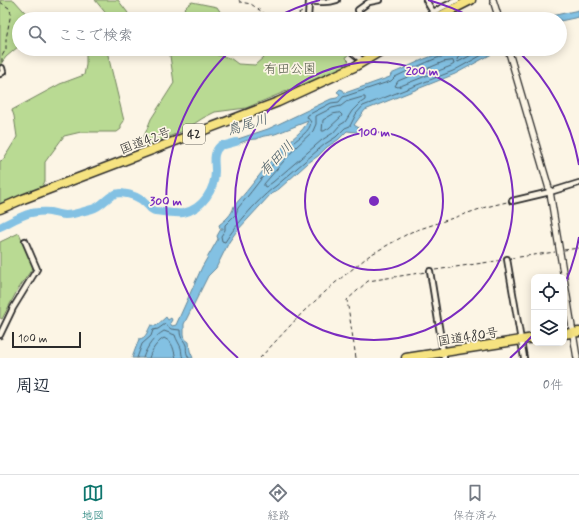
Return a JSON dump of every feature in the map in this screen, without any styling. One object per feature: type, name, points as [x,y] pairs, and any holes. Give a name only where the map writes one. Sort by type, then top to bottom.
[{"type":"highway","points":[[441,12],[471,0]]},
{"type":"highway","name":"国道42号","points":[[0,209],[278,102],[314,86],[367,56]]},
{"type":"highway","name":"国道480号","points":[[406,358],[443,355],[531,338]]},
{"type":"street","points":[[309,12],[309,1],[324,3],[338,0]]},
{"type":"street","points":[[359,12],[358,10],[368,1],[378,0]]},
{"type":"street","points":[[426,0],[432,12]]},
{"type":"street","points":[[438,12],[456,0]]},
{"type":"street","points":[[493,0],[497,12]]},
{"type":"street","points":[[356,56],[360,59],[362,56]]},
{"type":"street","points":[[510,56],[550,192],[576,332],[577,358]]},
{"type":"street","points":[[0,74],[3,72],[2,68]]},
{"type":"street","points":[[512,201],[550,192],[579,182]]},
{"type":"street","points":[[0,335],[13,308],[37,269],[25,241]]},
{"type":"street","points":[[508,259],[524,358]]},
{"type":"street","points":[[430,271],[443,355]]},
{"type":"path","points":[[239,0],[240,2],[250,4],[262,12]]},
{"type":"path","points":[[0,2],[9,8],[11,13],[6,39],[6,49],[2,56],[2,68]]},
{"type":"path","points":[[303,12],[309,9]]},
{"type":"path","points":[[260,358],[304,312],[335,283],[370,255],[411,232],[486,207],[512,201]]},
{"type":"path","points":[[356,358],[347,300],[368,281],[579,248]]},
{"type":"green space","points":[[0,0],[14,0],[25,12],[12,12],[12,52],[0,65]]},
{"type":"green space","points":[[95,0],[118,0],[127,12],[105,12]]},
{"type":"green space","points":[[192,2],[217,7],[220,12],[182,12]]},
{"type":"green space","points":[[86,56],[108,56],[124,121],[121,125],[121,129],[117,132],[81,132],[64,136],[45,162],[45,181],[42,187],[0,206],[0,161],[3,160],[17,137],[12,110],[60,84],[84,75]]},
{"type":"green space","name":"有田公園","points":[[170,56],[221,56],[230,58],[238,64],[255,65],[265,56],[347,56],[346,58],[349,61],[342,68],[246,108],[215,112],[183,131],[144,147],[141,144],[151,119],[174,83]]},
{"type":"green space","points":[[19,233],[34,266],[17,291],[2,319],[0,318],[0,242]]},
{"type":"water","points":[[579,10],[579,17],[567,20],[567,13]]},
{"type":"water","name":"有田川","points":[[488,56],[455,74],[365,110],[354,125],[361,129],[356,132],[347,131],[279,189],[271,194],[236,232],[229,242],[216,268],[208,276],[184,324],[185,339],[189,342],[190,351],[193,358],[132,358],[139,339],[145,336],[151,325],[156,326],[166,317],[168,320],[171,318],[172,320],[170,323],[172,326],[176,325],[202,267],[218,239],[217,236],[221,229],[223,229],[220,228],[219,225],[230,215],[234,206],[276,155],[300,132],[308,121],[275,134],[227,146],[229,142],[268,129],[331,99],[337,98],[340,94],[337,92],[340,89],[345,93],[390,77],[391,74],[429,57]]},
{"type":"waterway","name":"鳥尾川","points":[[0,227],[19,217],[31,213],[50,212],[61,215],[75,214],[92,209],[100,205],[109,197],[121,193],[138,198],[155,211],[169,213],[183,213],[190,211],[202,203],[213,185],[216,151],[221,145],[236,142]]}]
